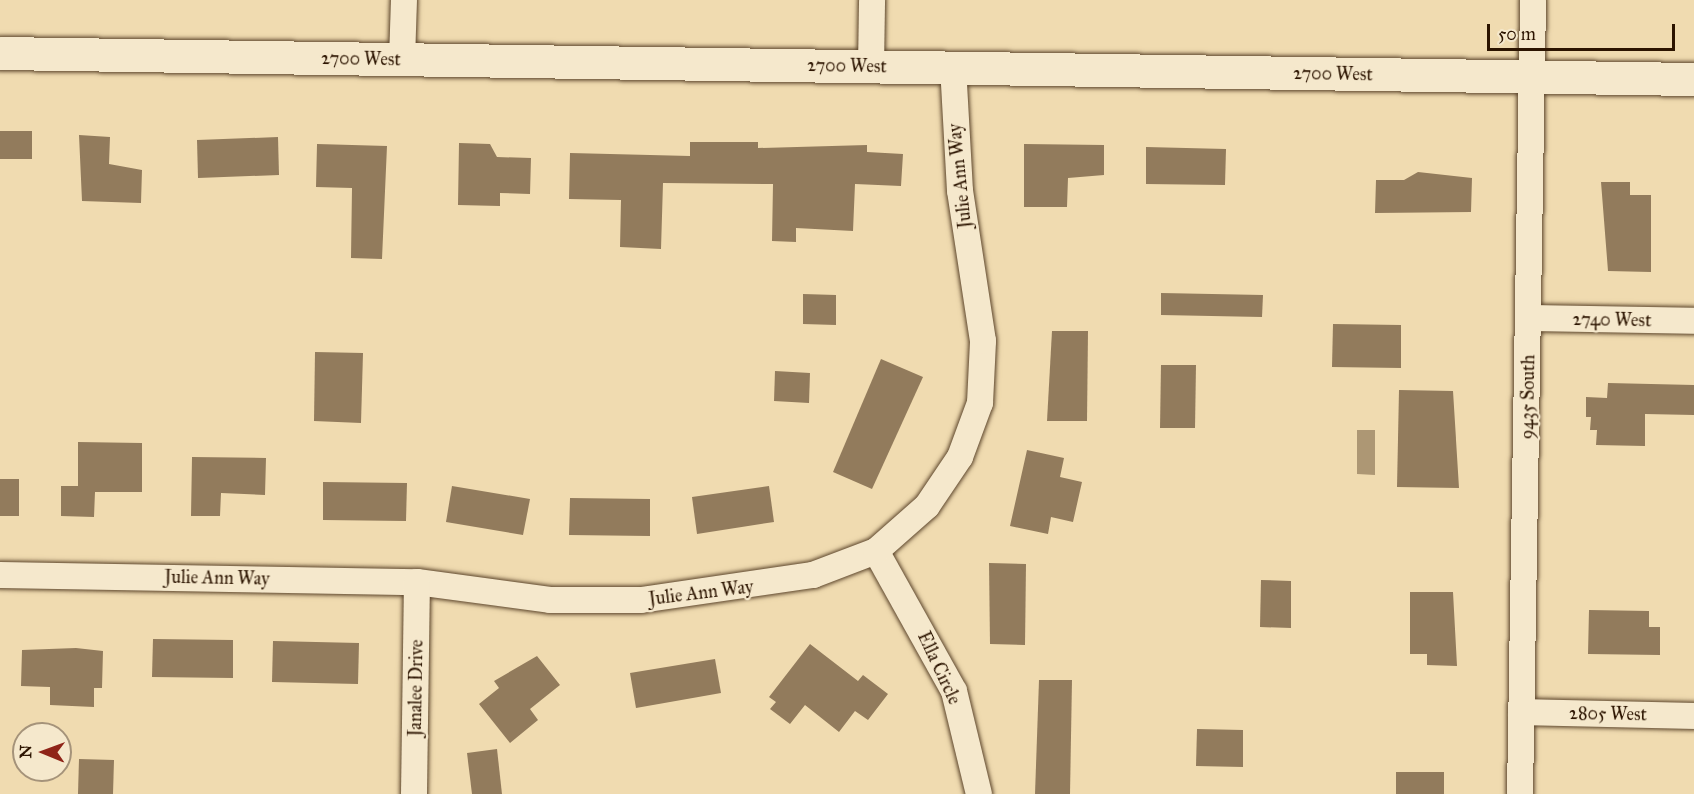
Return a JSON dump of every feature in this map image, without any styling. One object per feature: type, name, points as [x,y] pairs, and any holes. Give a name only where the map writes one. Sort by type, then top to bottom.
[{"type":"main road","name":"2700 West","points":[[0,53],[1694,79]]},
{"type":"street","points":[[402,60],[404,0]]},
{"type":"street","points":[[871,67],[872,0]]},
{"type":"street","name":"9435 South","points":[[1520,794],[1534,76],[1533,0]]},
{"type":"street","name":"Julie Ann Way","points":[[0,575],[417,582],[550,600],[640,600],[813,575],[876,551],[927,506],[960,457],[980,403],[983,341],[960,191],[953,67]]},
{"type":"street","name":"2740 West","points":[[1529,318],[1694,321]]},
{"type":"street","name":"Ella Circle","points":[[876,551],[954,691],[979,794]]},
{"type":"street","name":"Janalee Drive","points":[[414,794],[417,582]]},
{"type":"street","name":"2805 West","points":[[1521,712],[1694,716]]},
{"type":"shaded area","points":[[1357,430],[1375,430],[1375,475],[1357,474]]},
{"type":"building","points":[[0,131],[32,131],[32,159],[0,159]]},
{"type":"building","points":[[79,135],[110,137],[109,164],[142,170],[141,203],[82,201]]},
{"type":"building","points":[[278,137],[279,175],[198,178],[197,140]]},
{"type":"building","points":[[690,142],[758,142],[758,148],[867,145],[867,152],[903,154],[901,186],[855,184],[853,231],[796,228],[796,242],[772,241],[773,184],[663,183],[661,249],[620,247],[621,200],[569,199],[570,153],[690,156]]},
{"type":"building","points":[[459,143],[490,144],[497,157],[531,158],[530,194],[500,193],[500,206],[458,205]]},
{"type":"building","points":[[317,144],[387,146],[382,259],[351,258],[352,188],[316,187]]},
{"type":"building","points":[[1024,144],[1104,145],[1104,175],[1068,178],[1067,207],[1024,207]]},
{"type":"building","points":[[1146,147],[1226,149],[1225,185],[1146,184]]},
{"type":"building","points":[[1418,172],[1472,178],[1471,212],[1375,213],[1376,180],[1404,180]]},
{"type":"building","points":[[1601,182],[1630,182],[1630,195],[1651,195],[1651,272],[1608,271]]},
{"type":"building","points":[[1161,293],[1263,295],[1262,317],[1161,315]]},
{"type":"building","points":[[803,294],[836,295],[836,325],[803,324]]},
{"type":"building","points":[[1333,324],[1401,325],[1401,368],[1332,367]]},
{"type":"building","points":[[1052,331],[1088,331],[1087,421],[1047,421]]},
{"type":"building","points":[[315,352],[363,353],[361,423],[314,421]]},
{"type":"building","points":[[881,359],[923,377],[872,489],[833,472]]},
{"type":"building","points":[[1161,365],[1196,365],[1195,428],[1160,428]]},
{"type":"building","points":[[775,371],[810,373],[809,403],[774,401]]},
{"type":"building","points":[[1608,383],[1694,385],[1694,415],[1645,414],[1645,446],[1596,445],[1597,430],[1590,430],[1591,417],[1586,417],[1586,397],[1607,398]]},
{"type":"building","points":[[1399,390],[1453,391],[1459,488],[1397,487]]},
{"type":"building","points":[[78,442],[142,443],[142,492],[95,492],[94,517],[61,516],[61,486],[78,486]]},
{"type":"building","points":[[1027,450],[1064,458],[1060,477],[1082,482],[1073,522],[1051,517],[1048,534],[1010,526]]},
{"type":"building","points":[[192,457],[266,458],[265,495],[221,493],[220,516],[191,516]]},
{"type":"building","points":[[0,479],[19,479],[19,516],[0,516]]},
{"type":"building","points":[[323,482],[407,483],[406,521],[323,520]]},
{"type":"building","points":[[452,486],[530,499],[523,535],[446,522]]},
{"type":"building","points":[[769,486],[774,522],[697,534],[692,497]]},
{"type":"building","points":[[570,498],[650,499],[650,536],[569,535]]},
{"type":"building","points":[[989,563],[1026,564],[1025,645],[990,644]]},
{"type":"building","points":[[1261,580],[1291,581],[1291,628],[1260,627]]},
{"type":"building","points":[[1410,592],[1453,592],[1457,666],[1427,665],[1427,654],[1410,654]]},
{"type":"building","points":[[1589,610],[1649,611],[1649,627],[1660,627],[1660,655],[1588,654]]},
{"type":"building","points":[[153,639],[233,640],[233,678],[152,677]]},
{"type":"building","points":[[273,641],[359,643],[358,684],[272,682]]},
{"type":"building","points":[[810,644],[858,681],[863,675],[888,694],[868,720],[855,711],[839,732],[805,705],[790,724],[770,709],[776,702],[769,697]]},
{"type":"building","points":[[76,648],[103,651],[102,688],[94,688],[94,707],[50,705],[50,687],[21,686],[22,650]]},
{"type":"building","points":[[537,656],[560,685],[530,709],[538,720],[510,743],[479,704],[499,688],[494,681]]},
{"type":"building","points":[[715,659],[721,693],[636,708],[630,673]]},
{"type":"building","points":[[1039,680],[1072,680],[1070,794],[1035,794]]},
{"type":"building","points":[[1197,729],[1243,730],[1243,767],[1196,766]]},
{"type":"building","points":[[497,749],[502,794],[472,794],[467,753]]},
{"type":"building","points":[[79,759],[114,760],[113,794],[78,794]]},
{"type":"building","points":[[1396,772],[1444,772],[1444,794],[1396,794]]}]
